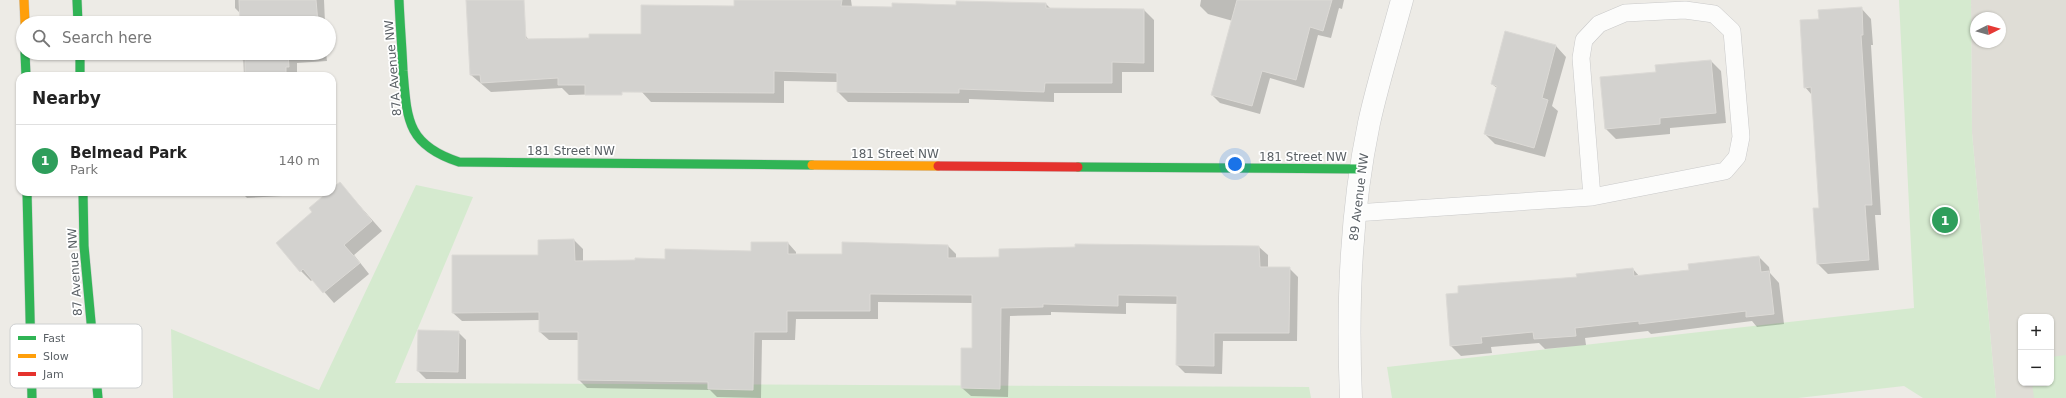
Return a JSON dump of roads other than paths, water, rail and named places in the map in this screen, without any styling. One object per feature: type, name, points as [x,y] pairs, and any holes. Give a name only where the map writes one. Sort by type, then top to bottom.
[{"type":"street","points":[[24,0],[25,16]]},
{"type":"street","points":[[77,0],[78,16]]},
{"type":"street","name":"87A Avenue NW","points":[[399,0],[406,111],[411,127],[431,151]]},
{"type":"street","name":"89 Avenue NW","points":[[1351,398],[1349,318],[1355,213],[1371,115],[1402,0]]},
{"type":"street","points":[[25,60],[26,72]]},
{"type":"street","points":[[80,60],[80,72]]},
{"type":"street","name":"181 Street NW","points":[[431,151],[442,157],[459,162],[1361,170]]},
{"type":"street","points":[[27,196],[30,324]]},
{"type":"street","name":"87 Avenue NW","points":[[83,196],[84,246],[91,324]]},
{"type":"street","points":[[32,388],[32,398]]},
{"type":"street","name":"87 Avenue NW","points":[[97,388],[98,398]]},
{"type":"lane","points":[[1355,213],[1592,197],[1725,171],[1737,157],[1741,137],[1732,31],[1714,14],[1685,10],[1624,13],[1599,24],[1584,40],[1581,58],[1592,197]]},
{"type":"place","name":"Belmead Park","points":[[1945,220]]}]
